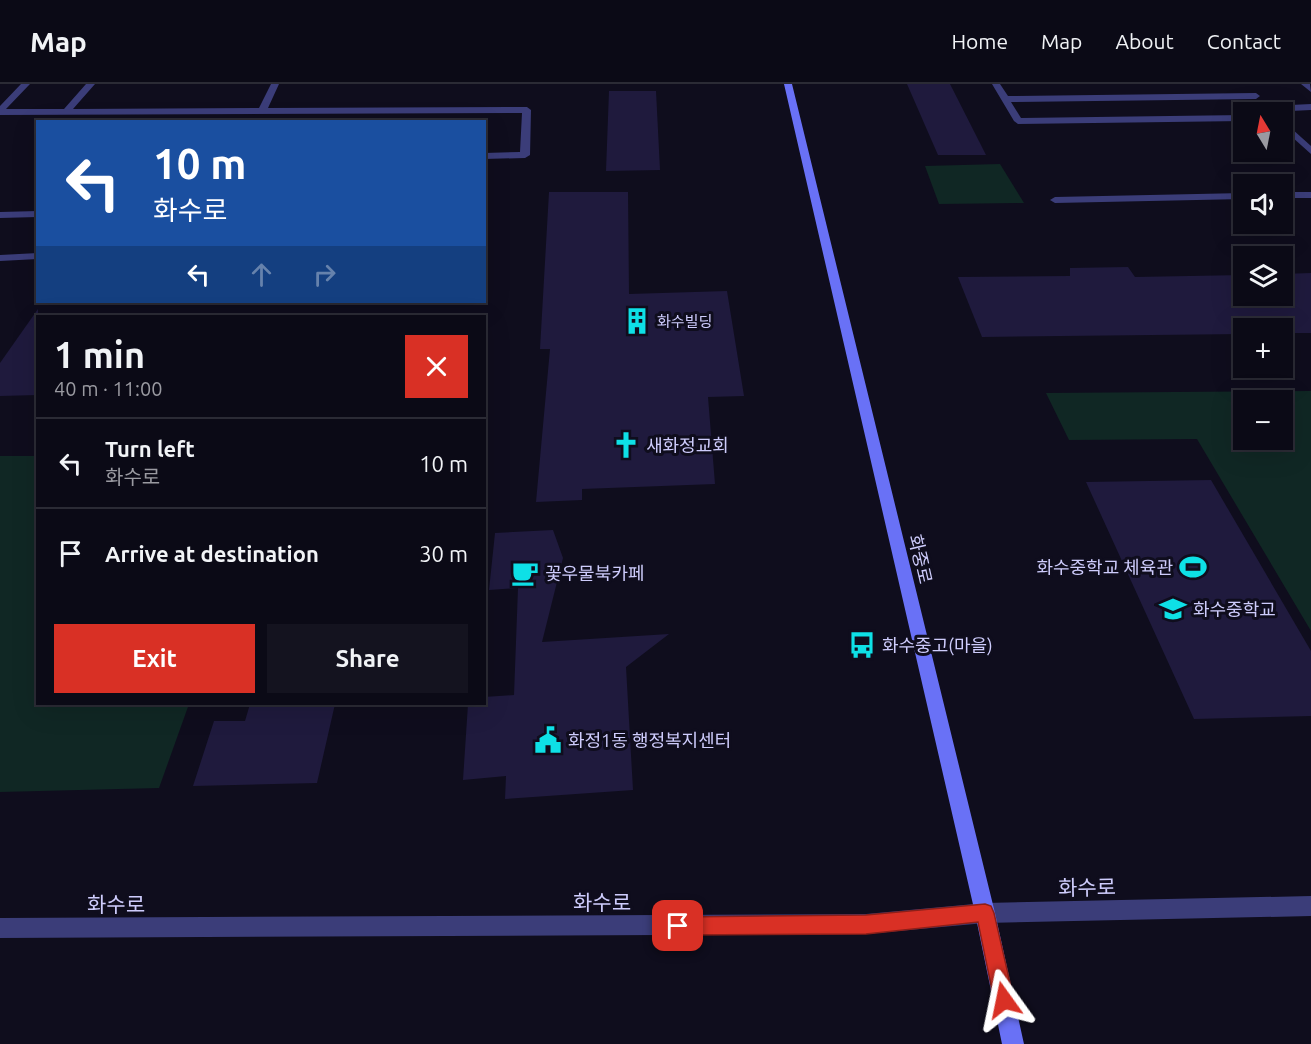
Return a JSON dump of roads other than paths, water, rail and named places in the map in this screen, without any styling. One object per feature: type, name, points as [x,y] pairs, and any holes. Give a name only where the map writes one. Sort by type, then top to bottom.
[{"type":"main road","name":"화중로","points":[[789,84],[985,913],[1013,1044]]},
{"type":"street","points":[[0,111],[26,84]]},
{"type":"street","points":[[66,111],[91,84]]},
{"type":"street","points":[[262,111],[275,84]]},
{"type":"street","points":[[996,84],[1018,121],[1233,118]]},
{"type":"street","points":[[1243,84],[1262,102]]},
{"type":"street","points":[[1005,99],[1256,96]]},
{"type":"street","points":[[1293,109],[1311,107]]},
{"type":"street","points":[[0,111],[527,110],[525,155],[486,156]]},
{"type":"street","points":[[310,120],[314,111]]},
{"type":"street","points":[[1293,134],[1311,151]]},
{"type":"street","points":[[1293,195],[1311,195]]},
{"type":"street","points":[[1055,200],[1233,196]]},
{"type":"street","points":[[0,215],[36,214]]},
{"type":"street","points":[[0,258],[36,256]]},
{"type":"street","name":"화수로","points":[[0,928],[866,924],[985,913],[1311,906]]},
{"type":"place","name":"화수빌딩","points":[[637,321]]},
{"type":"place","name":"새화정교회","points":[[626,445]]},
{"type":"place","name":"화수중학교 체육관","points":[[1193,567]]},
{"type":"place","name":"꽃우물북카페","points":[[525,573]]},
{"type":"place","name":"화수중학교","points":[[1173,609]]},
{"type":"place","name":"화수중고(마을)","points":[[862,645]]},
{"type":"place","name":"화정1동 행정복지센터","points":[[548,740]]}]
